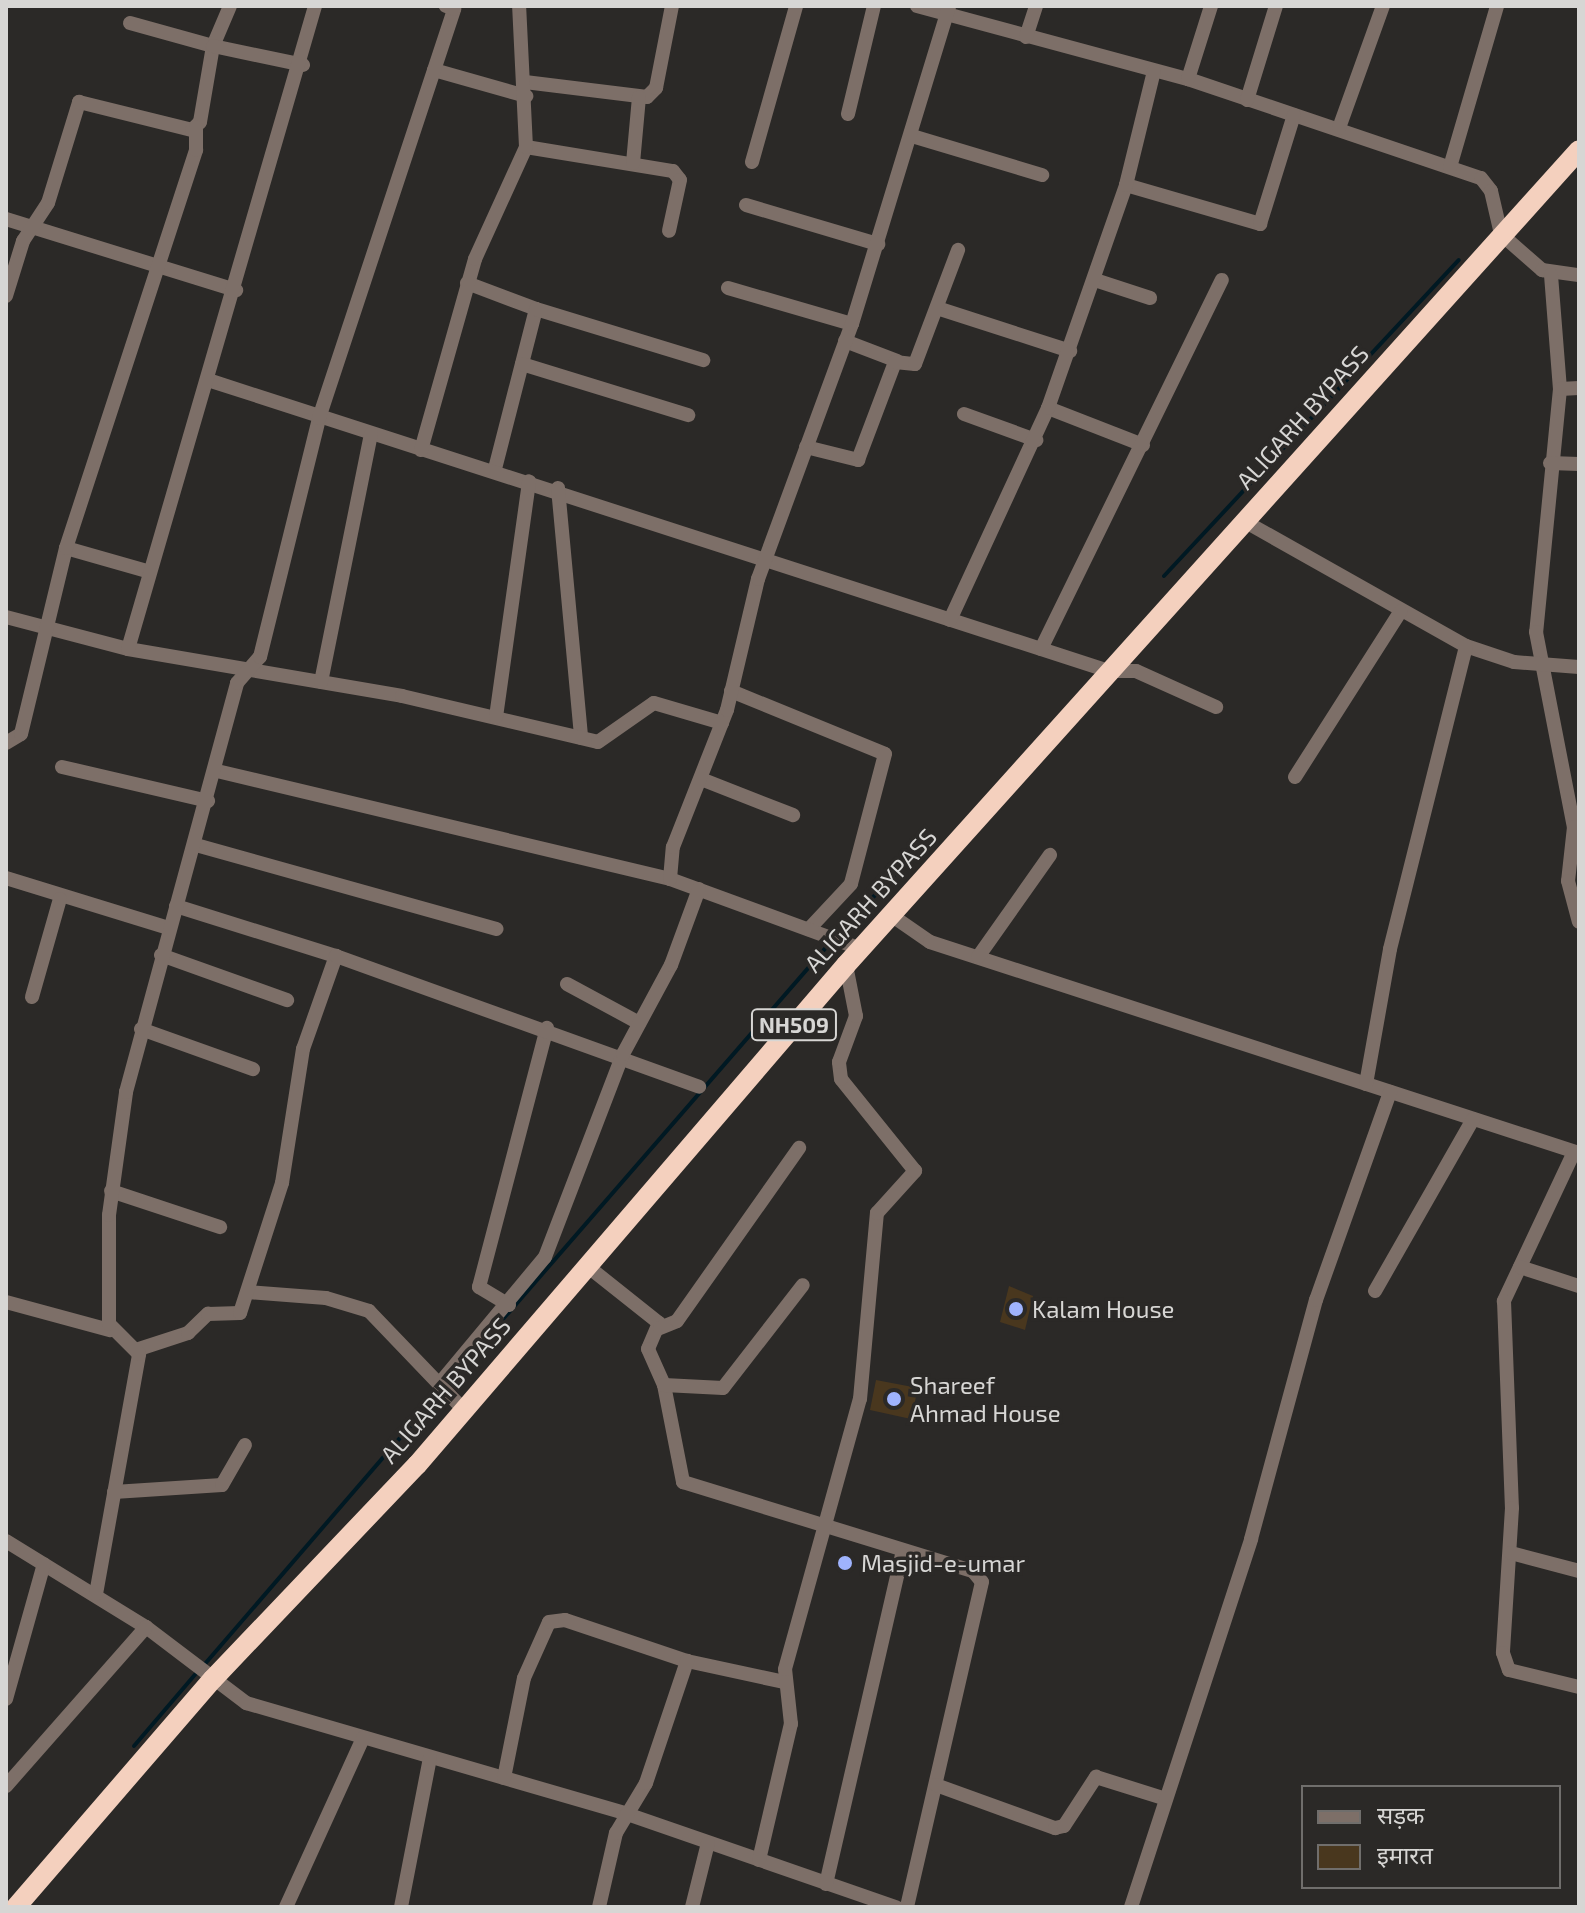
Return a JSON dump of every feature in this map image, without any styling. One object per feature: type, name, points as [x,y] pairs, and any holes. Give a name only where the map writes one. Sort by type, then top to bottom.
[{"type":"highway","name":"ALIGARH BYPASS","points":[[16,1907],[210,1676],[464,1410],[846,965],[1579,150]]},
{"type":"street","points":[[6,743],[19,741],[49,630],[66,548],[196,150],[196,127],[213,46],[230,6]]},
{"type":"street","points":[[128,649],[147,571],[303,65],[315,6]]},
{"type":"street","points":[[110,1330],[111,1191],[141,1029],[217,771],[237,683],[260,657],[319,418],[454,9],[446,6]]},
{"type":"street","points":[[421,450],[467,283],[526,147],[519,6]]},
{"type":"street","points":[[434,70],[525,89],[639,97],[656,88],[672,6]]},
{"type":"street","points":[[752,162],[796,6]]},
{"type":"street","points":[[848,114],[874,6]]},
{"type":"street","points":[[917,6],[947,10],[1026,37],[1188,79],[1450,167],[1488,185],[1501,234],[1551,275],[1579,275]]},
{"type":"street","points":[[1026,37],[1036,6]]},
{"type":"street","points":[[1188,79],[1211,6]]},
{"type":"street","points":[[1247,100],[1276,6]]},
{"type":"street","points":[[1339,128],[1383,6]]},
{"type":"street","points":[[1450,167],[1497,6]]},
{"type":"street","points":[[670,879],[673,847],[722,723],[767,558],[852,324],[912,136],[947,10]]},
{"type":"street","points":[[130,23],[213,46],[303,65]]},
{"type":"street","points":[[950,620],[1036,440],[1070,351],[1126,185],[1154,71]]},
{"type":"street","points":[[633,163],[639,97]]},
{"type":"street","points":[[6,296],[79,102],[196,127]]},
{"type":"street","points":[[1126,185],[1260,224],[1294,115]]},
{"type":"street","points":[[912,136],[1042,175]]},
{"type":"street","points":[[526,147],[633,163],[679,175],[669,231]]},
{"type":"street","points":[[746,205],[878,244]]},
{"type":"street","points":[[6,219],[35,225],[236,290]]},
{"type":"street","points":[[845,341],[914,366],[958,250]]},
{"type":"street","points":[[1551,275],[1560,389],[1550,463],[1539,665],[1574,827],[1568,881],[1579,922]]},
{"type":"street","points":[[1095,280],[1150,298]]},
{"type":"street","points":[[1041,649],[1222,280]]},
{"type":"street","points":[[467,283],[536,309],[703,360]]},
{"type":"street","points":[[728,288],[852,324]]},
{"type":"street","points":[[937,308],[1070,351]]},
{"type":"street","points":[[494,472],[536,309]]},
{"type":"street","points":[[806,447],[858,460],[897,361]]},
{"type":"street","points":[[522,364],[688,415]]},
{"type":"street","points":[[208,380],[421,450],[558,488],[1109,671],[1136,671],[1216,707]]},
{"type":"street","points":[[1560,389],[1579,388]]},
{"type":"street","points":[[1048,408],[1143,445]]},
{"type":"street","points":[[964,414],[1036,440]]},
{"type":"street","points":[[321,682],[371,434]]},
{"type":"street","points":[[1550,463],[1579,464]]},
{"type":"street","points":[[496,717],[529,481]]},
{"type":"street","points":[[558,488],[581,738]]},
{"type":"street","points":[[1244,521],[1400,612],[1466,646],[1539,665],[1579,667]]},
{"type":"street","points":[[66,548],[147,571]]},
{"type":"street","points":[[1295,777],[1400,612]]},
{"type":"street","points":[[6,617],[128,649],[321,682],[496,717],[581,738],[606,741],[654,703],[722,723]]},
{"type":"street","points":[[1366,1084],[1390,949],[1466,646]]},
{"type":"street","points":[[731,691],[885,754],[851,884],[809,929]]},
{"type":"street","points":[[62,767],[208,801]]},
{"type":"street","points":[[217,771],[670,879],[861,949]]},
{"type":"street","points":[[701,779],[793,815]]},
{"type":"street","points":[[196,845],[496,929]]},
{"type":"street","points":[[978,957],[1050,855]]},
{"type":"street","points":[[6,878],[60,899],[169,928]]},
{"type":"street","points":[[440,1383],[509,1305],[541,1263],[570,1206],[623,1054],[699,889]]},
{"type":"street","points":[[32,997],[60,899]]},
{"type":"street","points":[[176,906],[336,956],[623,1054],[699,1087]]},
{"type":"street","points":[[891,915],[930,942],[1577,1153],[1520,1267],[1504,1315],[1511,1553],[1506,1668],[1579,1687]]},
{"type":"street","points":[[161,955],[287,1000]]},
{"type":"street","points":[[139,1349],[188,1333],[208,1314],[238,1315],[282,1183],[303,1049],[336,956]]},
{"type":"street","points":[[759,1860],[791,1724],[784,1682],[820,1529],[860,1399],[878,1207],[915,1171],[841,1079],[839,1062],[856,1016],[846,965]]},
{"type":"street","points":[[567,984],[639,1023]]},
{"type":"street","points":[[509,1305],[479,1287],[547,1028]]},
{"type":"street","points":[[141,1029],[253,1069]]},
{"type":"street","points":[[1131,1907],[1251,1539],[1316,1300],[1390,1092]]},
{"type":"street","points":[[1375,1291],[1473,1119]]},
{"type":"street","points":[[799,1148],[677,1321],[660,1328],[648,1345],[664,1385],[683,1482],[902,1555],[973,1571],[982,1582],[907,1907]]},
{"type":"street","points":[[111,1191],[220,1227]]},
{"type":"street","points":[[586,1265],[660,1328]]},
{"type":"street","points":[[1520,1267],[1579,1286]]},
{"type":"street","points":[[664,1385],[723,1388],[803,1285]]},
{"type":"street","points":[[248,1292],[326,1298],[369,1311],[464,1410]]},
{"type":"street","points":[[6,1302],[110,1330],[139,1349]]},
{"type":"street","points":[[96,1594],[139,1349]]},
{"type":"street","points":[[114,1492],[222,1485],[245,1445]]},
{"type":"street","points":[[6,1541],[146,1627],[246,1703],[627,1814],[896,1907]]},
{"type":"street","points":[[1511,1553],[1579,1571]]},
{"type":"street","points":[[826,1884],[902,1555]]},
{"type":"street","points":[[6,1699],[44,1564]]},
{"type":"street","points":[[504,1778],[524,1678],[549,1622],[565,1620],[687,1661],[784,1682]]},
{"type":"street","points":[[6,1786],[146,1627]]},
{"type":"street","points":[[599,1907],[627,1814],[651,1771],[687,1661]]},
{"type":"street","points":[[286,1907],[363,1738]]},
{"type":"street","points":[[401,1907],[430,1758]]},
{"type":"street","points":[[936,1785],[1055,1828],[1064,1826],[1096,1777],[1166,1799]]},
{"type":"street","points":[[692,1907],[708,1843]]},
{"type":"building","name":"Kalam House","points":[[1009,1286],[1033,1296],[1025,1330],[1000,1322]]},
{"type":"building","name":"Shareef Ahmad House","points":[[876,1380],[918,1388],[911,1419],[870,1410]]},
{"type":"waterway","points":[[1164,576],[1459,260]]},
{"type":"waterway","points":[[841,931],[932,835]]},
{"type":"waterway","points":[[497,1326],[825,949]]},
{"type":"waterway","points":[[204,1665],[422,1412]]},
{"type":"waterway","points":[[134,1746],[198,1671]]},
{"type":"place","name":"Kalam House","points":[[1016,1309]]},
{"type":"place","name":"Shareef Ahmad House","points":[[894,1399]]},
{"type":"place","name":"Masjid-e-umar","points":[[845,1563]]}]
